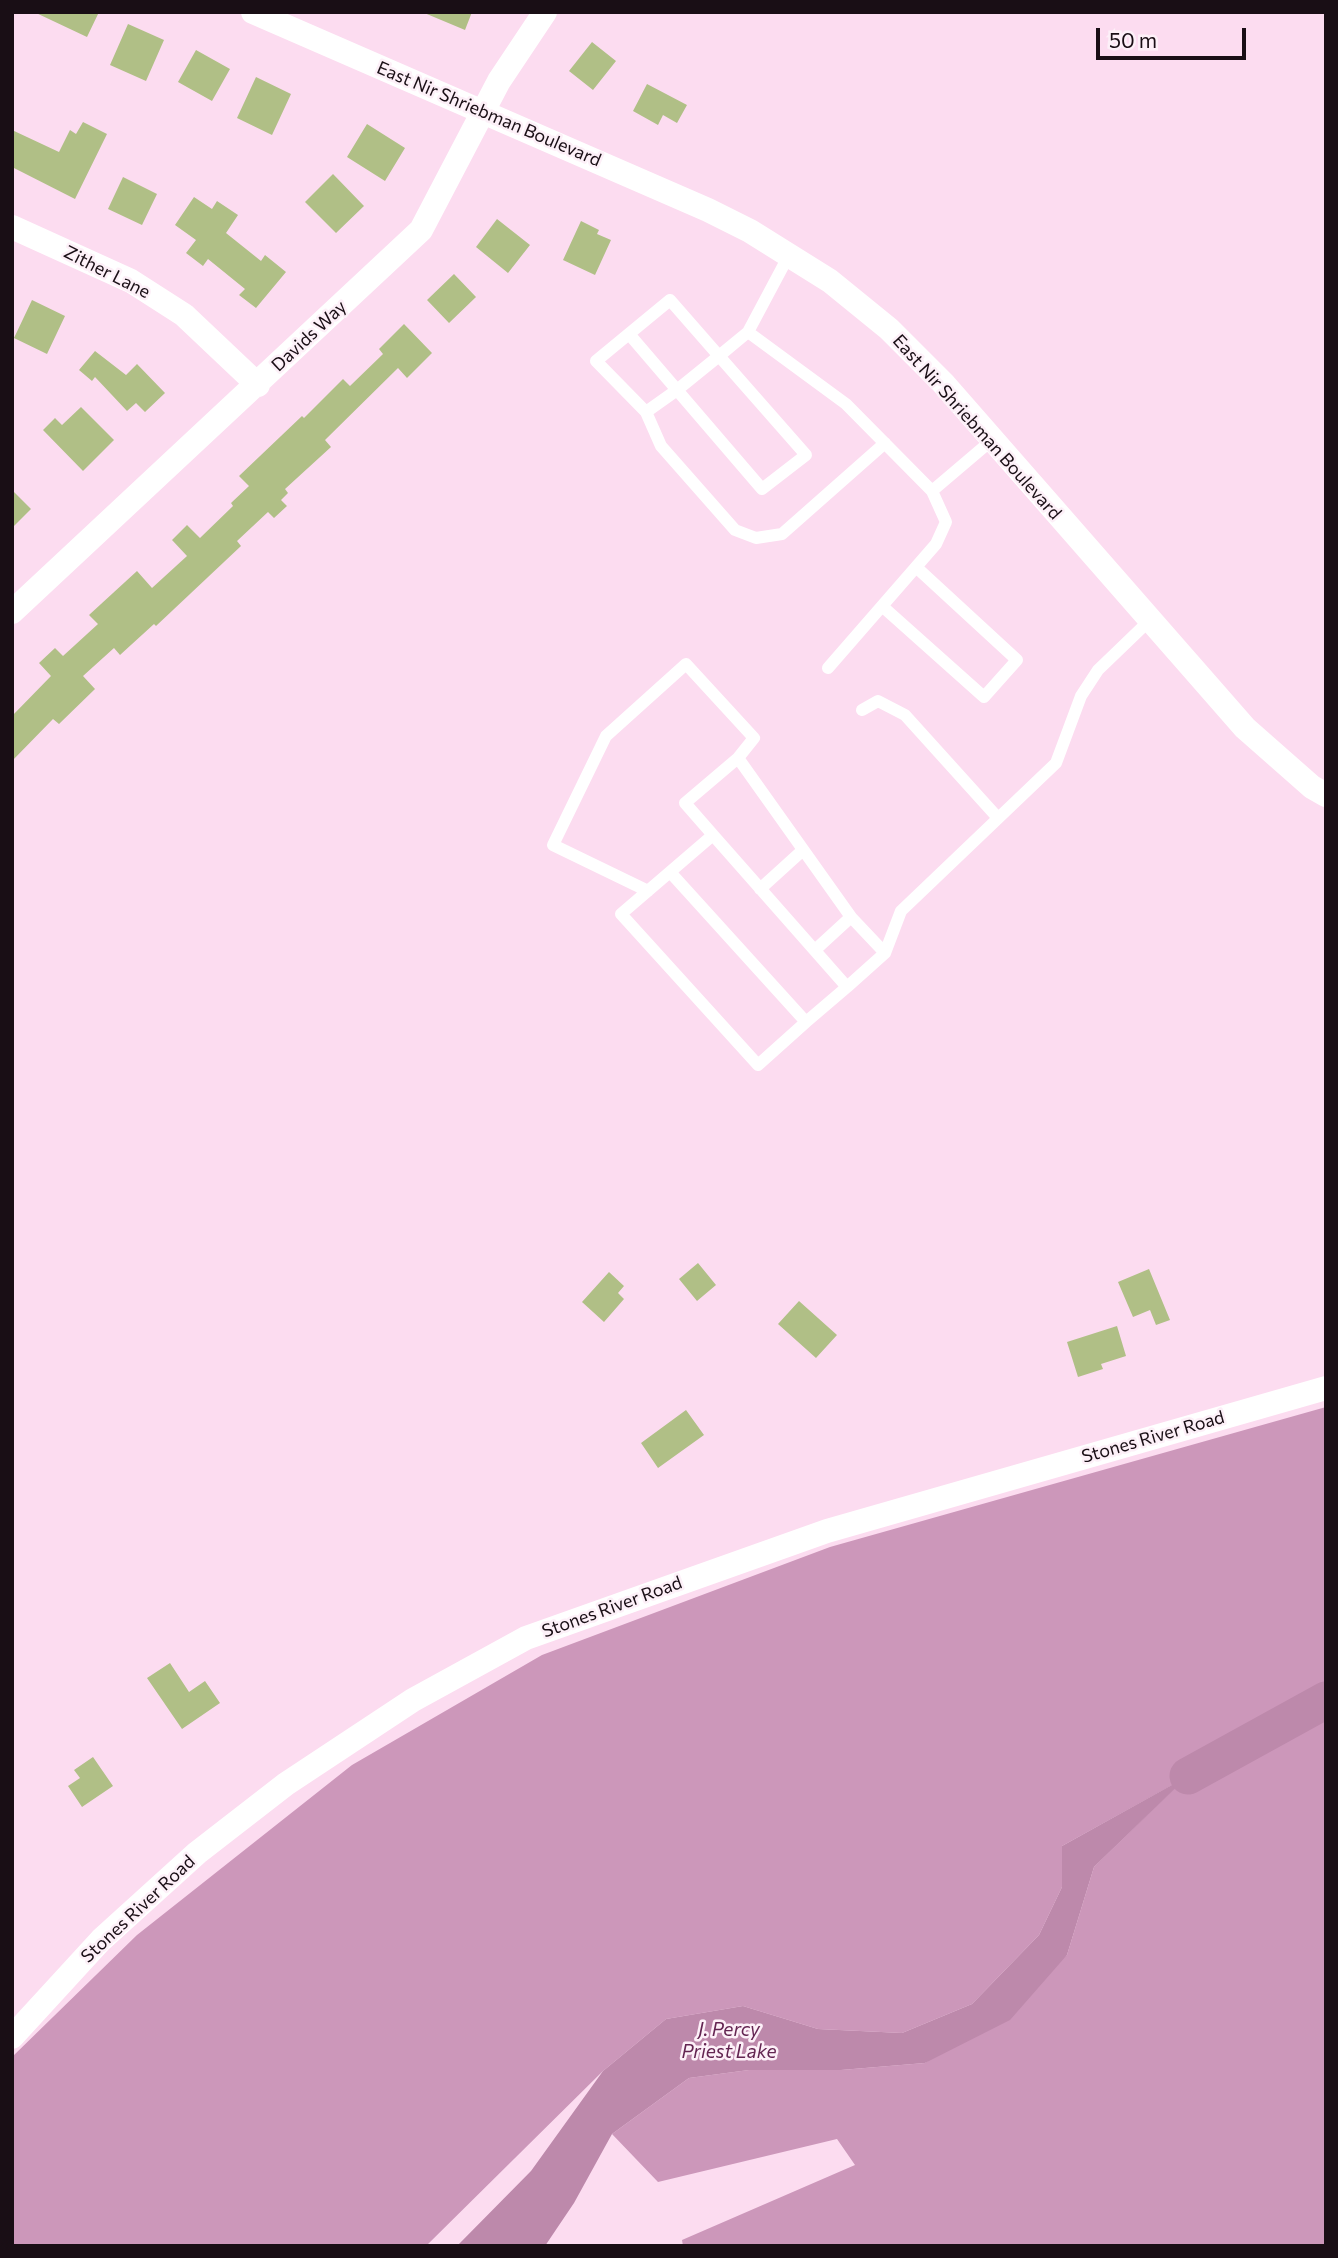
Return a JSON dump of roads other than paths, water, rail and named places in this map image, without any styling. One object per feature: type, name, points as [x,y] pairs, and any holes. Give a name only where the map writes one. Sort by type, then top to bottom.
[{"type":"street","name":"East Nir Shriebman Boulevard","points":[[253,12],[708,211],[750,231],[830,281],[889,329],[943,383],[1245,729],[1312,787],[1326,795]]},
{"type":"street","name":"Davids Way","points":[[12,612],[421,230],[499,81],[545,12]]},
{"type":"street","name":"Zither Lane","points":[[12,227],[131,281],[184,315],[258,385]]},
{"type":"street","name":"Stones River Road","points":[[12,2037],[102,1940],[197,1853],[286,1784],[413,1700],[526,1638],[827,1531],[1326,1388]]},
{"type":"lane","points":[[646,412],[748,332],[789,255]]},
{"type":"lane","points":[[629,334],[762,488],[806,455],[670,300],[596,360],[646,412],[661,446],[735,530],[756,538],[782,534],[885,443]]},
{"type":"lane","points":[[748,332],[846,404],[932,491],[946,522],[936,544],[828,668]]},
{"type":"lane","points":[[932,491],[992,440]]},
{"type":"lane","points":[[882,606],[984,696],[1017,660],[916,567]]},
{"type":"lane","points":[[713,835],[621,914],[758,1065],[885,953],[901,911],[1056,763],[1082,696],[1098,670],[1151,620]]},
{"type":"lane","points":[[648,891],[553,845],[606,737],[686,664],[754,738],[738,758],[685,803],[846,987]]},
{"type":"lane","points":[[862,710],[878,701],[905,715],[998,818]]},
{"type":"lane","points":[[738,758],[851,917],[885,953]]},
{"type":"lane","points":[[760,889],[803,850]]},
{"type":"lane","points":[[670,872],[806,1022]]},
{"type":"lane","points":[[815,950],[851,917]]},
{"type":"water","name":"J. Percy Priest Lake","points":[[1188,1776],[1094,1867],[1067,1955],[1010,2020],[925,2063],[841,2070],[749,2070],[689,2078],[612,2134],[574,2203],[545,2246],[457,2246],[531,2171],[603,2071],[666,2019],[743,2006],[818,2029],[902,2033],[972,2004],[1039,1935],[1062,1887],[1062,1846]]},
{"type":"waterway","points":[[1188,1776],[1326,1700]]}]
